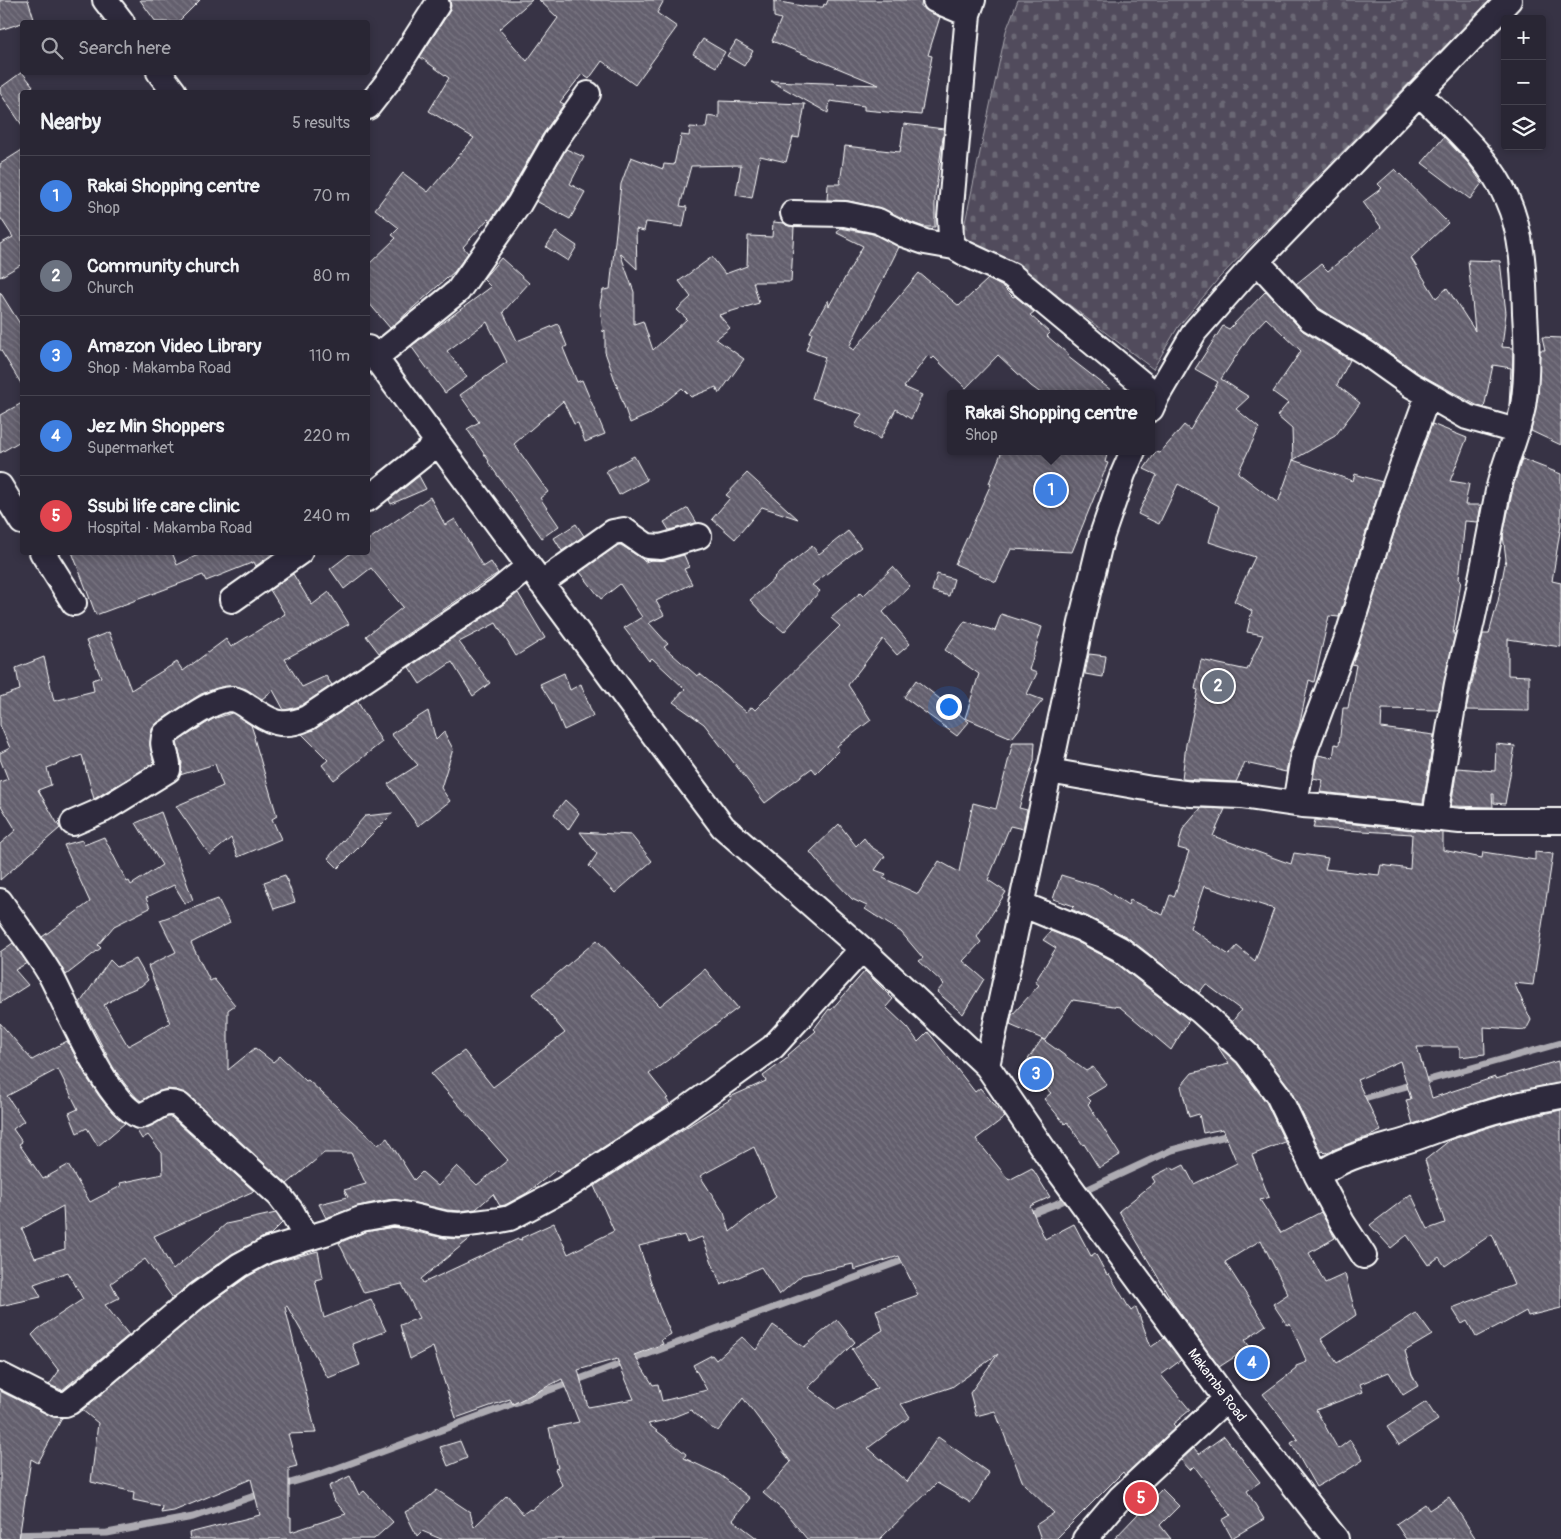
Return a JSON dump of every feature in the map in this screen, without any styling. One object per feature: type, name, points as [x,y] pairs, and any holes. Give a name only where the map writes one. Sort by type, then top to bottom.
[{"type":"street","points":[[105,0],[120,20]]},
{"type":"street","points":[[935,0],[971,7],[950,218],[951,237],[954,247]]},
{"type":"street","points":[[1155,401],[1195,331],[1256,260],[1509,0]]},
{"type":"street","points":[[370,104],[437,5]]},
{"type":"street","points":[[161,75],[172,90]]},
{"type":"street","points":[[1419,93],[1483,158],[1497,178],[1508,200],[1518,232],[1524,274],[1526,370],[1523,406],[1498,490],[1490,538],[1458,683],[1435,817]]},
{"type":"street","points":[[371,353],[458,291],[519,204],[555,141],[588,94]]},
{"type":"street","points":[[793,213],[845,214],[878,221],[904,235],[925,242],[954,247],[1011,275],[1139,390]]},
{"type":"street","points":[[1256,260],[1310,319],[1366,353],[1411,385],[1467,418],[1516,431]]},
{"type":"street","name":"Makamba Road","points":[[371,353],[724,827],[862,949],[987,1066],[1056,1166],[1226,1399],[1336,1539]]},
{"type":"street","points":[[1295,804],[1303,756],[1346,641],[1386,513],[1428,395]]},
{"type":"street","points":[[370,497],[438,443]]},
{"type":"street","points":[[987,1066],[1102,535],[1131,455]]},
{"type":"street","points":[[0,486],[20,519]]},
{"type":"street","points":[[73,822],[103,810],[168,770],[169,765],[162,740],[165,734],[210,705],[232,699],[278,724],[299,722],[497,592],[535,575],[613,532],[624,530],[647,546],[661,547],[699,536]]},
{"type":"street","points":[[44,555],[74,603]]},
{"type":"street","points":[[232,600],[296,555]]},
{"type":"street","points":[[1050,771],[1192,794],[1241,796],[1295,804],[1460,821],[1561,821]]},
{"type":"street","points":[[0,901],[49,972],[97,1068],[115,1095],[128,1110],[139,1116],[170,1102],[179,1105],[279,1195],[292,1212],[306,1238]]},
{"type":"street","points":[[1021,904],[1082,929],[1120,949],[1200,1010],[1247,1054],[1278,1095],[1317,1176],[1342,1222],[1364,1256]]},
{"type":"street","points":[[0,1375],[57,1404],[65,1404],[85,1390],[198,1295],[240,1264],[268,1250],[361,1220],[394,1213],[445,1224],[460,1225],[510,1218],[564,1189],[637,1143],[772,1047],[862,949]]},
{"type":"street","points":[[1317,1176],[1331,1165],[1363,1152],[1410,1140],[1458,1122],[1538,1100],[1561,1096]]},
{"type":"street","points":[[1085,1539],[1120,1498],[1226,1399]]},
{"type":"green space","points":[[1018,0],[1490,0],[1219,278],[1178,327],[1153,369],[1016,264],[961,241],[1006,31]]},
{"type":"building","points":[[0,0],[28,0],[34,19],[20,20],[20,24],[0,30]]},
{"type":"building","points":[[140,0],[200,0],[180,20],[155,20]]},
{"type":"building","points":[[450,0],[532,0],[499,29],[527,61],[558,18],[539,0],[664,0],[657,13],[677,27],[635,85],[602,61],[589,79],[582,74],[560,102],[564,104],[543,134],[507,197],[490,221],[488,219],[463,247],[468,253],[454,272],[390,328],[370,304],[370,263],[396,238],[392,235],[399,228],[375,209],[403,173],[428,192],[474,138],[429,111],[449,78],[420,57],[451,6]]},
{"type":"building","points":[[828,0],[922,0],[921,7],[940,17],[928,55],[932,56],[921,115],[864,110],[864,106],[830,101],[828,113],[771,81],[879,85],[772,41],[781,19],[774,17],[774,1],[808,7],[823,7]]},
{"type":"building","points":[[703,39],[725,52],[716,67],[693,54]]},
{"type":"building","points":[[736,41],[753,51],[744,66],[727,56]]},
{"type":"building","points":[[20,73],[24,75],[33,86],[26,90],[20,90],[20,122],[0,93],[0,88]]},
{"type":"building","points":[[719,101],[805,104],[799,138],[793,137],[786,162],[760,156],[752,198],[736,195],[741,165],[691,166],[680,206],[687,207],[683,227],[646,222],[644,231],[636,229],[637,269],[620,253],[634,292],[634,324],[643,321],[653,350],[687,319],[677,310],[691,297],[679,281],[712,257],[725,274],[747,266],[748,236],[772,237],[773,222],[784,223],[794,227],[791,282],[753,282],[759,303],[719,315],[730,328],[716,339],[744,359],[719,394],[716,387],[691,397],[682,388],[650,414],[630,423],[605,352],[605,330],[603,332],[600,304],[603,290],[610,289],[621,184],[631,157],[663,169],[664,164],[674,165],[681,135],[689,136],[690,127],[706,128],[708,116],[719,118]]},
{"type":"building","points":[[904,124],[944,129],[935,197],[935,227],[924,227],[881,208],[848,201],[827,200],[828,184],[840,184],[845,146],[900,152]]},
{"type":"building","points":[[1444,137],[1469,164],[1482,183],[1470,199],[1422,163]]},
{"type":"building","points":[[566,149],[584,157],[570,184],[585,192],[570,219],[536,201]]},
{"type":"building","points":[[20,151],[20,265],[0,277],[0,244],[13,237],[0,217],[0,164]]},
{"type":"building","points":[[1395,169],[1448,223],[1411,258],[1436,298],[1447,288],[1475,331],[1468,260],[1500,261],[1506,313],[1502,347],[1513,348],[1509,406],[1511,368],[1493,365],[1484,408],[1478,406],[1418,373],[1374,342],[1319,308],[1296,284],[1321,264],[1328,271],[1381,227],[1363,202],[1382,188],[1378,184]]},
{"type":"building","points":[[840,228],[873,234],[899,247],[849,347],[854,350],[919,273],[959,306],[988,279],[1003,287],[1013,297],[1015,296],[1034,312],[1030,315],[1050,333],[1047,336],[1068,354],[1067,356],[1111,390],[1036,390],[998,355],[966,388],[934,357],[932,359],[928,355],[904,387],[922,395],[911,419],[896,409],[880,439],[855,426],[862,414],[812,398],[825,357],[806,350],[812,333],[810,332],[828,300],[829,306],[863,246],[837,233]]},
{"type":"building","points":[[556,232],[577,246],[568,261],[546,247]]},
{"type":"building","points":[[501,258],[529,283],[503,312],[517,341],[558,324],[567,346],[563,348],[577,382],[582,380],[605,434],[585,442],[578,423],[574,424],[563,401],[514,444],[548,492],[540,498],[559,526],[542,538],[467,429],[479,422],[460,395],[507,362],[487,322],[447,351],[467,377],[445,393],[411,346],[491,287],[483,279]]},
{"type":"building","points":[[1266,291],[1303,331],[1350,360],[1337,385],[1360,403],[1335,436],[1293,460],[1353,481],[1355,474],[1382,482],[1339,617],[1329,616],[1314,682],[1309,680],[1299,727],[1290,751],[1286,772],[1245,763],[1236,782],[1182,779],[1186,744],[1198,690],[1195,689],[1201,660],[1247,670],[1263,635],[1247,632],[1252,611],[1234,601],[1255,557],[1209,542],[1219,506],[1178,484],[1159,524],[1138,514],[1157,475],[1144,469],[1156,452],[1160,453],[1184,425],[1190,430],[1218,382],[1195,369],[1223,326],[1229,329]],"holes":[[[1266,318],[1301,351],[1273,392],[1288,403],[1277,416],[1292,429],[1293,460],[1278,503],[1238,473],[1259,428],[1236,409],[1249,397],[1221,379],[1250,335]]]},
{"type":"building","points":[[0,292],[20,324],[20,382],[0,349]]},
{"type":"building","points":[[1542,337],[1561,338],[1561,445],[1531,431],[1538,396],[1540,350],[1545,350]]},
{"type":"building","points":[[20,404],[20,441],[0,453],[0,415]]},
{"type":"building","points":[[1432,424],[1467,438],[1450,481],[1469,484],[1465,505],[1481,505],[1478,522],[1465,521],[1459,579],[1461,580],[1453,634],[1455,634],[1438,710],[1382,709],[1381,728],[1434,735],[1423,803],[1320,792],[1323,780],[1313,778],[1316,760],[1318,755],[1333,758],[1335,744],[1339,745],[1343,708],[1348,708],[1356,665],[1352,664],[1408,489]]},
{"type":"building","points":[[1000,455],[1107,455],[1105,462],[1108,463],[1072,552],[1011,549],[996,582],[955,564],[991,484],[989,483]]},
{"type":"building","points":[[634,456],[647,480],[619,495],[606,471]]},
{"type":"building","points":[[1522,459],[1561,474],[1561,525],[1552,581],[1561,583],[1561,647],[1508,639],[1508,675],[1529,676],[1529,711],[1466,710],[1483,634],[1489,634],[1498,601],[1506,559],[1503,535],[1514,484]]},
{"type":"building","points":[[747,473],[798,519],[762,507],[735,539],[712,519],[730,498],[726,495]]},
{"type":"building","points":[[419,476],[426,489],[391,504],[389,500]]},
{"type":"building","points":[[430,497],[445,525],[455,519],[483,567],[491,562],[498,573],[379,653],[366,636],[403,607],[371,568],[344,589],[330,569],[348,555],[370,555],[370,539]]},
{"type":"building","points":[[688,508],[697,523],[669,530],[664,522]]},
{"type":"building","points":[[576,524],[584,536],[562,551],[554,538]]},
{"type":"building","points":[[848,531],[861,547],[812,585],[820,591],[784,632],[750,600],[774,577],[812,546],[819,554]]},
{"type":"building","points":[[618,545],[621,545],[645,562],[665,560],[684,555],[689,567],[684,569],[692,584],[656,601],[664,615],[649,623],[668,644],[664,647],[697,676],[700,674],[746,712],[752,707],[755,710],[840,626],[831,618],[860,593],[863,596],[893,567],[910,586],[883,612],[910,644],[897,655],[883,639],[848,685],[871,720],[837,746],[839,750],[816,773],[812,768],[765,803],[704,724],[673,702],[685,689],[652,658],[649,661],[624,628],[642,617],[620,584],[601,599],[580,572]]},
{"type":"building","points":[[73,555],[173,555],[177,565],[198,555],[271,555],[256,566],[254,562],[206,581],[203,575],[96,615]]},
{"type":"building","points":[[293,574],[312,605],[329,592],[349,624],[285,659],[302,687],[326,676],[332,685],[301,706],[284,710],[273,690],[262,699],[246,689],[236,686],[221,687],[201,694],[157,723],[152,729],[150,745],[154,763],[94,799],[82,755],[47,768],[51,785],[38,790],[60,828],[0,880],[0,844],[16,830],[0,804],[0,782],[8,779],[0,759],[0,753],[10,748],[0,725],[0,697],[20,690],[16,668],[44,657],[54,701],[94,691],[92,680],[101,677],[86,641],[109,632],[131,690],[177,662],[183,671],[226,639],[231,647],[285,614],[270,590]]},
{"type":"building","points":[[937,574],[954,579],[949,596],[932,591]]},
{"type":"building","points":[[518,593],[545,638],[516,656],[496,623],[459,642],[490,683],[473,696],[452,662],[420,684],[409,667]]},
{"type":"building","points":[[1001,614],[1042,627],[1029,670],[1037,673],[1027,694],[1043,700],[1012,738],[965,718],[979,674],[945,650],[965,621],[995,631]]},
{"type":"building","points":[[1089,654],[1106,656],[1103,677],[1085,674]]},
{"type":"building","points":[[564,673],[570,690],[581,684],[593,716],[564,730],[554,706],[540,684]]},
{"type":"building","points":[[916,680],[969,722],[957,736],[904,697]]},
{"type":"building","points":[[357,701],[382,742],[334,780],[322,765],[328,760],[302,734],[315,729]]},
{"type":"building","points":[[428,711],[436,740],[444,732],[453,749],[441,788],[450,801],[418,826],[388,784],[418,765],[391,734]]},
{"type":"building","points":[[232,713],[251,725],[277,816],[272,819],[281,839],[238,857],[231,838],[210,855],[176,806],[223,786],[215,764],[180,775],[182,763],[177,742],[213,719]]},
{"type":"building","points":[[1013,742],[1035,742],[1034,761],[1019,808],[1027,810],[1023,829],[1010,826],[988,880],[1006,892],[977,937],[981,942],[963,961],[984,979],[963,1014],[937,992],[944,984],[919,961],[923,958],[901,932],[865,909],[867,906],[852,899],[810,852],[839,824],[856,846],[864,838],[870,846],[885,856],[875,870],[886,874],[883,878],[918,894],[939,861],[959,872],[973,803],[996,809]]},
{"type":"building","points":[[1496,744],[1515,746],[1505,804],[1494,803],[1494,794],[1492,794],[1493,807],[1451,806],[1457,768],[1495,771]]},
{"type":"building","points":[[565,800],[579,813],[568,830],[554,814]]},
{"type":"building","points":[[1201,808],[1225,809],[1213,836],[1291,864],[1294,853],[1328,858],[1325,869],[1379,875],[1381,865],[1410,869],[1412,834],[1313,828],[1315,820],[1443,833],[1443,850],[1482,858],[1483,852],[1535,860],[1535,852],[1553,854],[1533,985],[1514,983],[1531,1020],[1526,1030],[1484,1027],[1485,1054],[1460,1057],[1460,1047],[1417,1047],[1432,1098],[1495,1077],[1496,1079],[1558,1061],[1561,1083],[1492,1097],[1413,1124],[1406,1100],[1411,1099],[1400,1061],[1357,1080],[1381,1131],[1325,1153],[1321,1152],[1289,1087],[1258,1046],[1232,1022],[1241,1010],[1206,984],[1199,993],[1127,937],[1071,909],[1074,906],[1053,899],[1061,875],[1102,888],[1128,905],[1130,900],[1163,915],[1170,895],[1174,897],[1189,851],[1178,848],[1183,829]],"holes":[[[1204,886],[1274,909],[1255,961],[1237,946],[1229,955],[1190,928]]]},
{"type":"building","points":[[161,812],[193,900],[185,903],[174,885],[146,898],[150,908],[114,926],[98,945],[101,948],[66,975],[42,937],[90,902],[64,845],[82,840],[84,845],[104,837],[127,882],[129,881],[131,885],[162,865],[136,823]]},
{"type":"building","points":[[393,813],[338,868],[328,858],[365,816]]},
{"type":"building","points":[[580,832],[631,835],[652,861],[615,893],[589,866],[597,854]]},
{"type":"building","points":[[285,875],[295,902],[274,909],[264,882]]},
{"type":"building","points":[[218,899],[230,923],[191,943],[210,981],[214,979],[235,1005],[228,1010],[228,1070],[255,1048],[273,1062],[280,1056],[378,1145],[387,1138],[414,1180],[422,1172],[438,1186],[457,1166],[477,1185],[508,1160],[431,1074],[464,1051],[493,1087],[565,1033],[533,994],[597,940],[660,1006],[705,969],[738,1008],[649,1074],[668,1098],[666,1099],[670,1104],[562,1174],[556,1170],[527,1193],[505,1205],[500,1206],[493,1194],[476,1209],[460,1211],[392,1199],[358,1206],[326,1218],[319,1204],[348,1197],[344,1190],[366,1184],[351,1153],[324,1153],[287,1184],[188,1095],[176,1090],[167,1089],[141,1101],[136,1097],[113,1067],[80,1003],[110,960],[117,967],[136,959],[148,980],[141,986],[124,993],[104,1005],[128,1046],[170,1023],[148,966],[176,952],[160,920]]},
{"type":"building","points":[[1051,931],[1076,941],[1113,961],[1189,1020],[1171,1050],[1120,1007],[1073,1000],[1045,1040],[1010,1025],[1012,1015],[1039,985],[1035,982],[1056,948],[1043,940]]},
{"type":"building","points":[[13,943],[27,963],[15,970],[28,985],[0,1003],[0,952]]},
{"type":"building","points":[[865,971],[893,999],[886,1007],[908,1028],[918,1042],[928,1032],[975,1092],[980,1088],[1005,1117],[976,1139],[1009,1180],[1032,1168],[1050,1197],[1030,1206],[1045,1239],[1074,1224],[1091,1256],[1095,1253],[1131,1311],[1136,1307],[1151,1347],[1164,1338],[1181,1360],[1161,1375],[1190,1410],[1173,1424],[1176,1427],[1125,1475],[1123,1472],[1056,1539],[1041,1539],[1036,1525],[1054,1513],[1023,1483],[995,1411],[976,1416],[970,1393],[998,1354],[952,1387],[901,1404],[910,1417],[868,1448],[907,1482],[938,1437],[989,1473],[971,1503],[937,1483],[880,1539],[807,1539],[784,1511],[763,1493],[791,1462],[743,1398],[718,1431],[710,1427],[691,1410],[666,1420],[648,1424],[686,1454],[684,1458],[720,1475],[750,1498],[733,1520],[758,1539],[441,1539],[422,1531],[417,1536],[405,1512],[423,1502],[437,1490],[470,1512],[474,1527],[507,1495],[523,1514],[531,1510],[562,1485],[555,1469],[558,1468],[549,1428],[579,1422],[562,1379],[513,1404],[510,1399],[456,1418],[433,1347],[410,1359],[400,1325],[419,1318],[402,1284],[364,1293],[339,1243],[365,1232],[394,1227],[444,1238],[459,1239],[472,1237],[421,1279],[423,1283],[518,1239],[522,1240],[521,1238],[554,1223],[568,1254],[614,1231],[594,1186],[731,1099],[730,1097],[766,1081],[763,1076],[789,1057],[788,1055],[816,1031],[814,1029],[829,1009],[831,1010]],"holes":[[[754,1147],[776,1197],[730,1232],[724,1213],[700,1176]],[[684,1235],[687,1242],[702,1237],[721,1285],[761,1267],[779,1295],[802,1275],[853,1264],[854,1270],[899,1256],[918,1295],[876,1310],[883,1330],[852,1349],[877,1388],[837,1410],[808,1388],[855,1342],[837,1320],[804,1347],[773,1325],[756,1350],[742,1337],[716,1360],[712,1355],[693,1365],[707,1390],[662,1401],[658,1384],[653,1385],[634,1355],[663,1344],[661,1340],[671,1334],[659,1306],[639,1246]],[[617,1359],[634,1399],[588,1407],[578,1370]]]},
{"type":"building","points":[[0,1023],[32,1060],[67,1041],[102,1100],[125,1123],[98,1146],[87,1128],[77,1133],[69,1113],[78,1109],[58,1069],[7,1096],[24,1121],[13,1129],[22,1142],[19,1144],[43,1179],[68,1165],[90,1202],[121,1186],[120,1183],[163,1174],[162,1153],[148,1135],[142,1139],[136,1129],[149,1127],[167,1117],[171,1117],[254,1191],[154,1236],[173,1270],[226,1224],[276,1213],[282,1223],[270,1235],[232,1254],[173,1298],[145,1259],[111,1283],[119,1298],[105,1305],[129,1335],[62,1390],[49,1385],[59,1371],[32,1335],[83,1299],[68,1272],[34,1284],[41,1297],[0,1306]],"holes":[[[63,1206],[65,1249],[35,1258],[22,1229]]]},
{"type":"building","points":[[1042,1039],[1086,1071],[1093,1067],[1107,1085],[1087,1097],[1091,1101],[1088,1104],[1120,1155],[1099,1168],[1067,1122],[1065,1124],[1044,1099],[1051,1093],[1022,1068]]},
{"type":"building","points":[[1216,1044],[1237,1063],[1266,1102],[1285,1142],[1252,1155],[1269,1197],[1260,1200],[1281,1233],[1321,1212],[1335,1238],[1309,1253],[1325,1283],[1345,1274],[1356,1315],[1321,1339],[1337,1363],[1416,1313],[1432,1335],[1405,1351],[1412,1375],[1418,1386],[1403,1395],[1389,1372],[1360,1384],[1363,1392],[1316,1410],[1338,1449],[1350,1440],[1363,1460],[1316,1487],[1291,1443],[1298,1439],[1263,1394],[1296,1369],[1296,1366],[1307,1362],[1290,1323],[1287,1325],[1273,1304],[1288,1294],[1261,1240],[1225,1262],[1266,1325],[1245,1340],[1250,1347],[1219,1367],[1175,1306],[1119,1211],[1155,1182],[1152,1177],[1172,1167],[1174,1170],[1184,1165],[1194,1184],[1237,1163],[1223,1129],[1203,1133],[1199,1114],[1189,1117],[1181,1086],[1192,1073],[1229,1064]]},
{"type":"building","points":[[1561,1110],[1561,1308],[1528,1316],[1526,1311],[1476,1337],[1467,1321],[1462,1324],[1452,1308],[1514,1285],[1492,1234],[1445,1266],[1439,1257],[1428,1265],[1407,1235],[1391,1248],[1370,1225],[1411,1194],[1428,1229],[1445,1223],[1425,1160],[1450,1140],[1499,1124]]},
{"type":"building","points":[[318,1251],[323,1278],[315,1280],[324,1318],[371,1299],[386,1331],[352,1344],[360,1365],[328,1378],[287,1306],[285,1307],[316,1433],[288,1434],[297,1466],[289,1468],[289,1517],[291,1517],[291,1532],[346,1514],[333,1499],[329,1486],[350,1476],[359,1495],[364,1491],[393,1522],[374,1539],[190,1539],[189,1533],[260,1515],[251,1479],[174,1511],[161,1513],[162,1506],[133,1500],[134,1492],[91,1482],[98,1423],[82,1410],[206,1306],[247,1277],[273,1263]]},
{"type":"building","points":[[0,1391],[51,1416],[62,1418],[38,1463],[31,1459],[19,1539],[0,1539]]},
{"type":"building","points":[[1426,1402],[1438,1420],[1399,1445],[1387,1427]]},
{"type":"building","points":[[1224,1436],[1260,1482],[1247,1491],[1264,1519],[1232,1538],[1222,1520],[1231,1515],[1194,1466],[1190,1470],[1181,1460],[1194,1448],[1199,1454]]},
{"type":"building","points":[[460,1441],[467,1458],[448,1466],[440,1447]]},
{"type":"building","points":[[1162,1489],[1179,1506],[1160,1525],[1171,1539],[1114,1539]]},
{"type":"building","points":[[1449,1497],[1476,1539],[1406,1539],[1396,1524],[1425,1504],[1429,1510]]},
{"type":"waterway","points":[[1357,1100],[1561,1043]]},
{"type":"waterway","points":[[1025,1216],[1056,1204],[1172,1150],[1233,1134]]},
{"type":"waterway","points":[[280,1486],[324,1473],[909,1258]]},
{"type":"waterway","points":[[0,1535],[107,1533],[193,1517],[263,1493]]},
{"type":"place","name":"Rakai Shopping centre","points":[[1051,490]]},
{"type":"place","name":"Community church","points":[[1218,686]]},
{"type":"place","name":"Amazon Video Library","points":[[1036,1074]]},
{"type":"place","name":"Jez Min Shoppers","points":[[1252,1363]]},
{"type":"place","name":"Ssubi life care clinic","points":[[1141,1498]]}]
